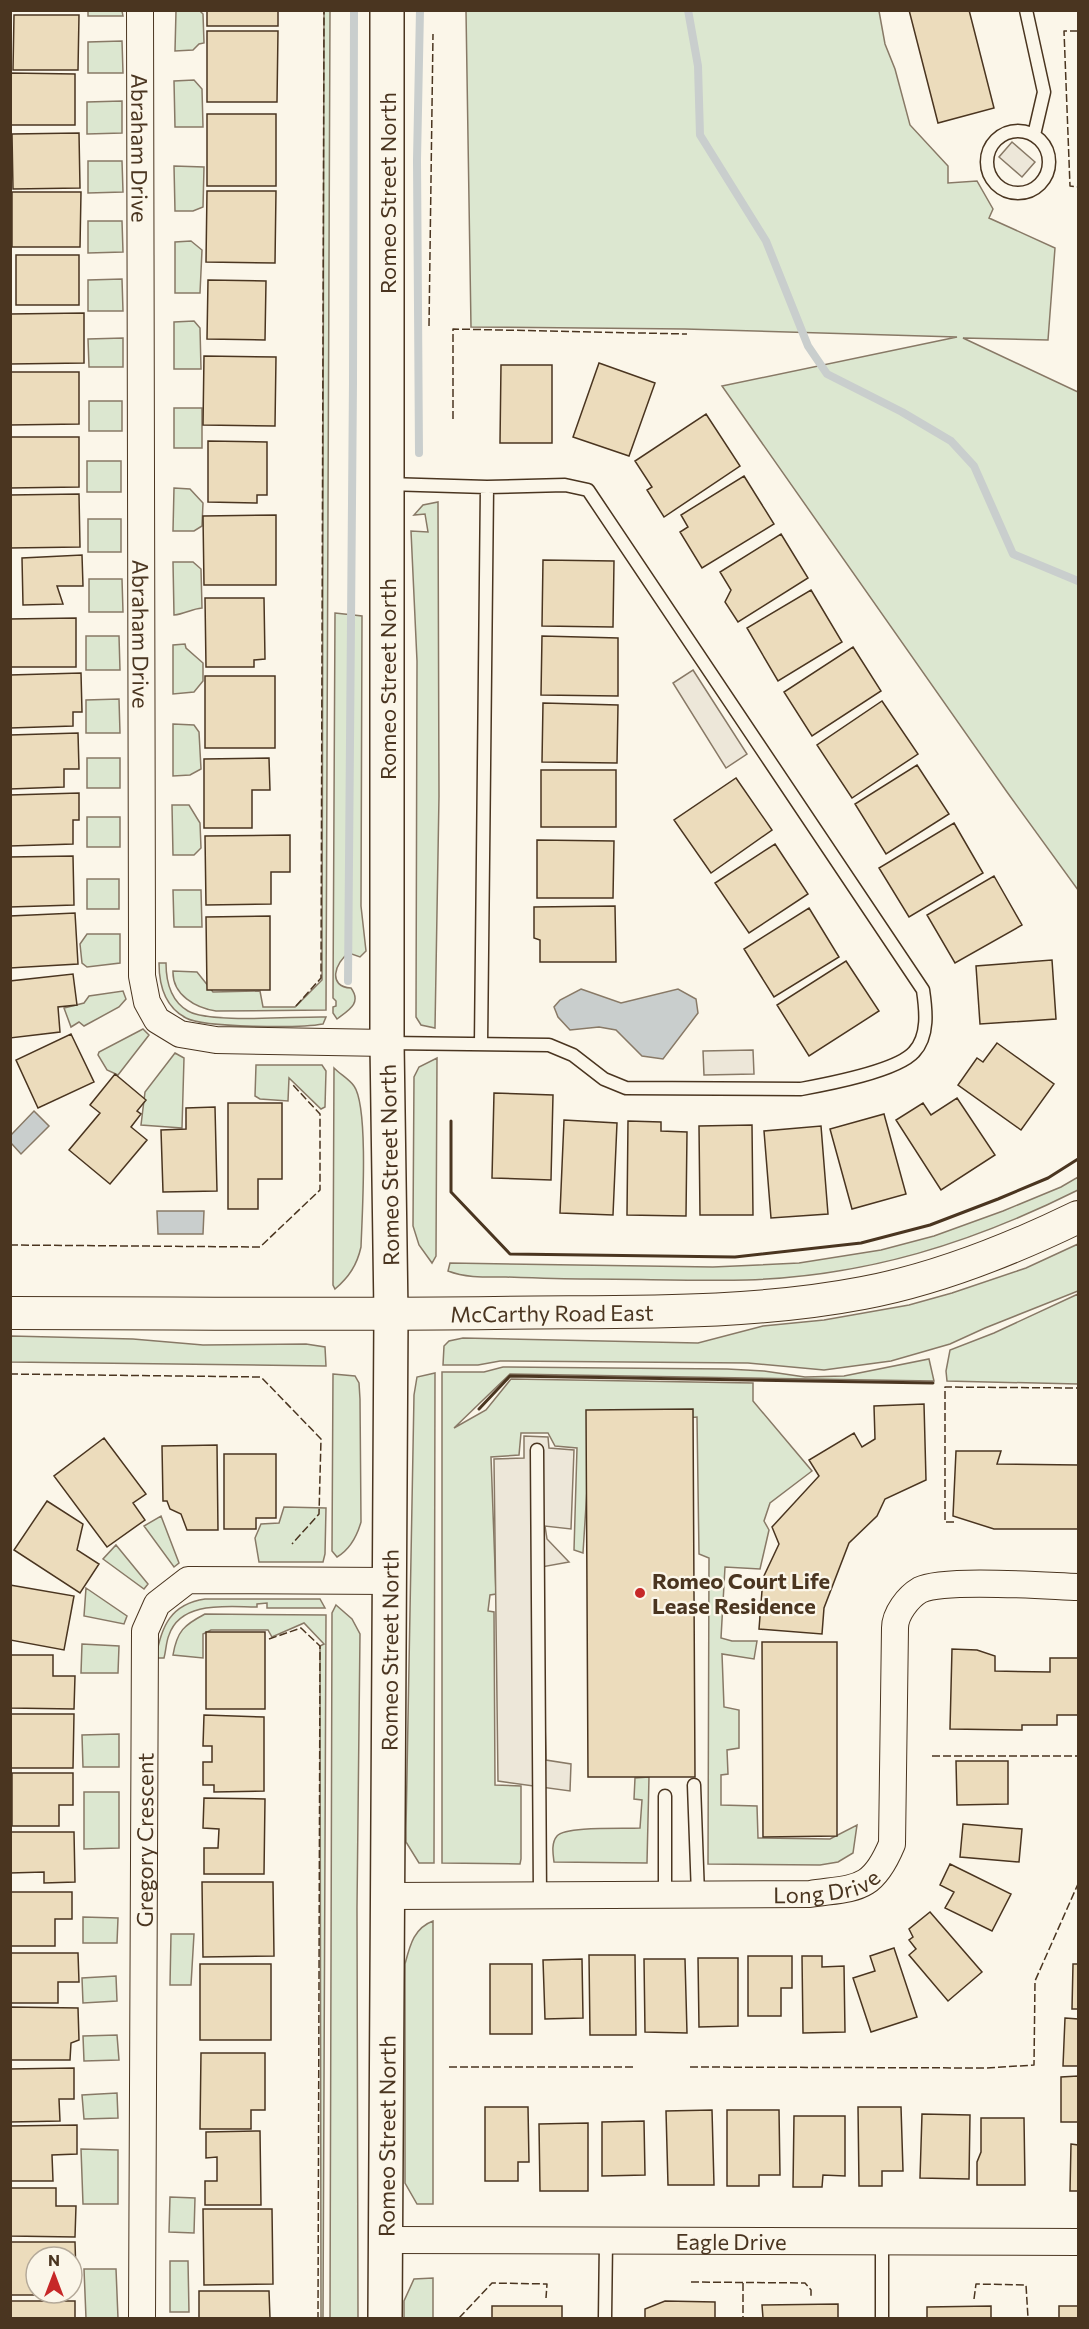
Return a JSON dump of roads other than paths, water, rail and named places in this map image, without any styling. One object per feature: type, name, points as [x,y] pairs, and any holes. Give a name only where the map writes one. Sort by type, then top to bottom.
[{"type":"main road","name":"Romeo Street North","points":[[385,2319],[392,1314],[387,1043],[387,10]]},
{"type":"street","name":"Abraham Drive","points":[[140,10],[142,976],[147,1002],[157,1020],[180,1034],[216,1040],[387,1043]]},
{"type":"street","name":"McCarthy Road East","points":[[10,1313],[392,1314],[775,1306],[865,1293],[940,1273],[1027,1242],[1078,1217]]},
{"type":"street","name":"Gregory Crescent","points":[[142,2319],[145,1631],[156,1604],[188,1581],[390,1581]]},
{"type":"street","name":"Long Drive","points":[[387,1896],[810,1894],[854,1888],[866,1884],[876,1876],[892,1844],[895,1623],[906,1604],[921,1590],[943,1584],[1078,1587]]},
{"type":"street","name":"Eagle Drive","points":[[385,2240],[1078,2242]]},
{"type":"lane","points":[[1026,10],[1044,92],[1034,135]]},
{"type":"lane","points":[[1014,131],[1024,131],[1034,135],[1042,142],[1049,161],[1043,180],[1035,187],[1016,193],[997,185],[987,168],[987,157],[996,139],[1014,131]]},
{"type":"lane","points":[[387,484],[487,487],[565,485],[588,490],[923,990],[926,1014],[924,1035],[914,1053],[891,1066],[828,1084],[801,1089],[626,1088],[604,1079],[573,1055],[549,1045],[387,1043]]},
{"type":"lane","points":[[481,1044],[487,487]]},
{"type":"lane","points":[[537,1450],[540,1896]]},
{"type":"lane","points":[[694,1785],[698,1895]]},
{"type":"lane","points":[[665,1796],[665,1895]]},
{"type":"lane","points":[[605,2319],[606,2241]]},
{"type":"lane","points":[[882,2242],[882,2319]]},
{"type":"waterway","points":[[348,981],[354,10]]},
{"type":"waterway","points":[[419,453],[417,160],[420,10]]},
{"type":"waterway","points":[[688,10],[698,66],[700,135],[766,241],[808,346],[827,374],[902,412],[951,441],[974,466],[1013,554],[1078,581]]},
{"type":"place","name":"Romeo Court Life Lease Residence","points":[[640,1593]]}]
